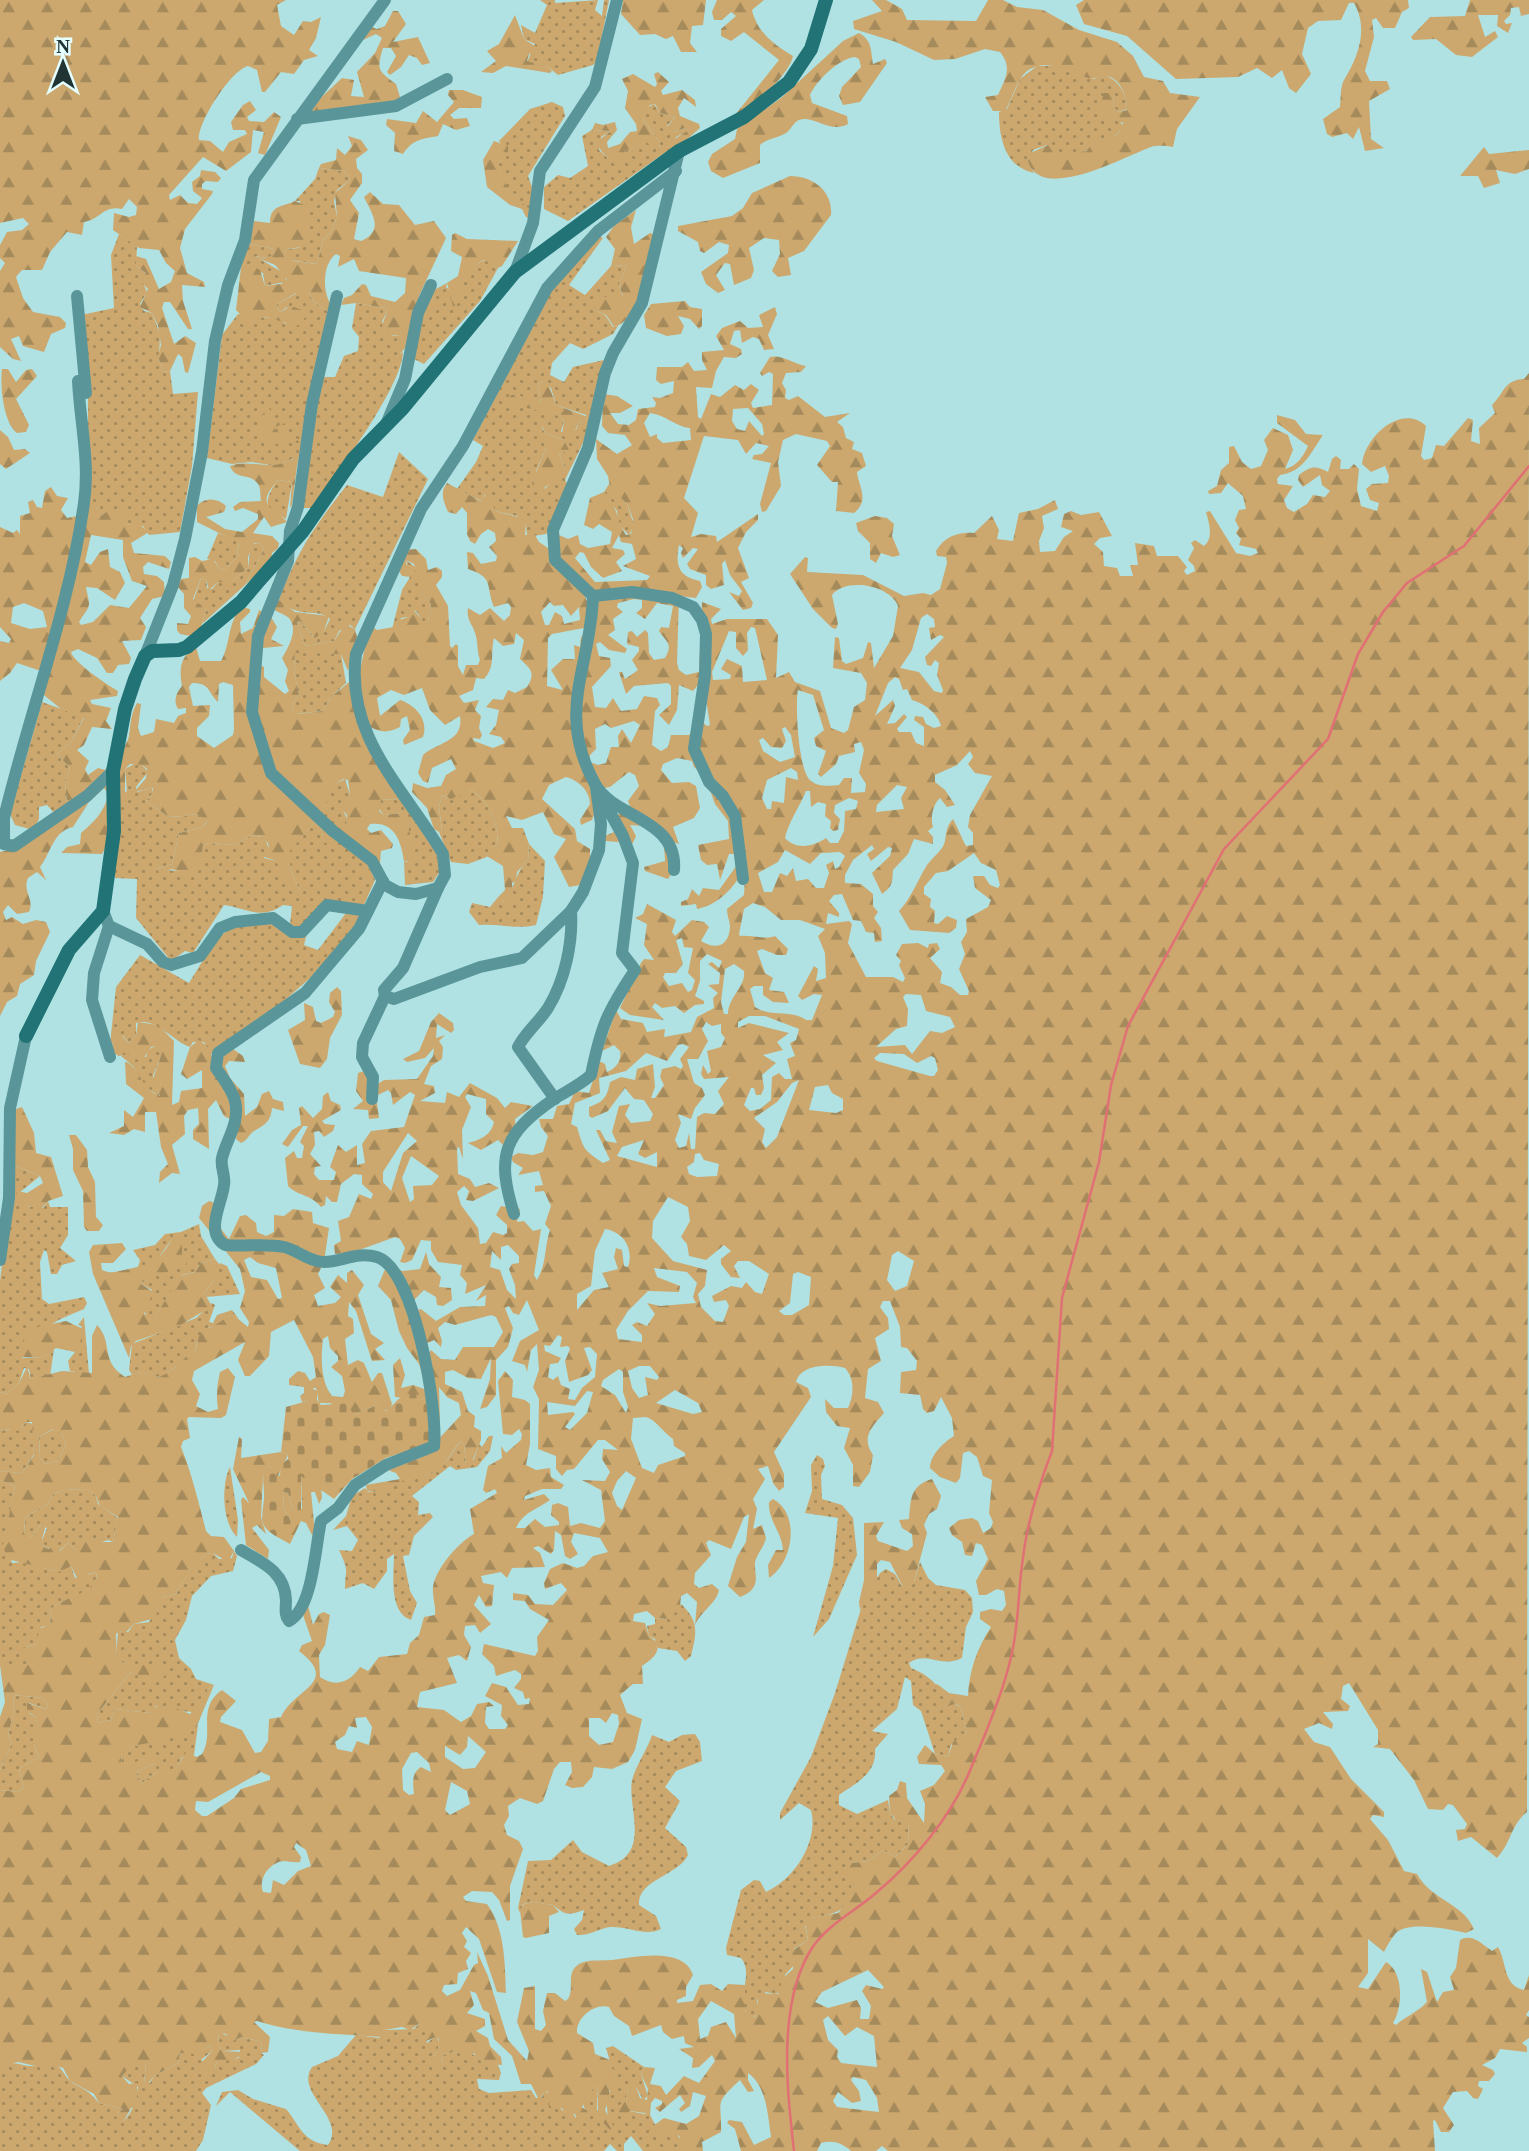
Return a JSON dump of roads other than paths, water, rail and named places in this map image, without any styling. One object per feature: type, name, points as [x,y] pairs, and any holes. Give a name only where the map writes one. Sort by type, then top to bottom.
[{"type":"street","points":[[110,1057],[92,1000],[94,973],[109,926],[103,911],[114,831],[113,771],[125,709],[173,586],[185,539],[202,452],[215,341],[228,285],[245,240],[254,180],[384,0]]},
{"type":"street","points":[[515,272],[533,223],[540,171],[551,150],[594,87],[617,0]]},
{"type":"street","points":[[145,656],[152,651],[179,650],[201,637],[241,602],[303,531],[353,459],[385,426],[515,272],[679,151],[744,117],[789,82],[811,49],[826,0]]},
{"type":"street","points":[[297,119],[396,106],[447,79]]},
{"type":"street","points":[[679,151],[642,303],[612,353],[588,448],[553,530],[555,560],[593,596],[632,592],[672,598],[693,607],[702,620],[706,634],[705,675],[694,749],[709,782],[723,796],[735,816],[743,879]]},
{"type":"street","points":[[372,1099],[373,1077],[362,1057],[362,1050],[385,996],[384,990],[403,968],[445,875],[443,854],[368,742],[355,688],[356,654],[421,509],[463,446],[547,288],[598,231],[676,171]]},
{"type":"street","points":[[385,426],[405,379],[418,313],[430,285]]},
{"type":"street","points":[[78,296],[85,360],[83,424]]},
{"type":"street","points":[[337,296],[312,404],[298,507],[288,546],[288,561],[258,636],[251,695],[256,729],[271,773],[333,831],[372,861],[383,881],[398,892],[416,894],[438,888]]},
{"type":"street","points":[[78,381],[86,471],[80,526],[47,664],[4,818],[4,844],[14,846],[87,796],[113,771]]},
{"type":"street","points":[[514,1214],[503,1170],[506,1146],[520,1127],[555,1098],[591,1075],[597,1037],[609,1010],[635,970],[622,953],[633,863],[624,836],[586,765],[576,711],[579,671],[593,596]]},
{"type":"street","points":[[596,787],[653,825],[665,839],[675,861],[674,870]]},
{"type":"street","points":[[385,996],[394,999],[480,967],[522,958],[571,911],[583,892],[599,850],[601,824],[596,787]]},
{"type":"street","points":[[241,1549],[281,1577],[285,1586],[286,1617],[289,1621],[297,1617],[309,1588],[321,1521],[338,1508],[355,1485],[386,1465],[434,1446],[428,1366],[397,1274],[388,1265],[378,1257],[354,1254],[324,1262],[286,1247],[225,1245],[218,1241],[214,1230],[225,1182],[221,1159],[233,1132],[236,1115],[234,1099],[216,1068],[218,1053],[305,993],[346,947],[383,881]]},
{"type":"street","points":[[109,926],[147,944],[163,962],[171,965],[200,957],[220,928],[234,922],[273,918],[292,932],[302,932],[327,905],[368,911]]},
{"type":"street","points":[[0,1260],[9,1198],[10,1108],[26,1036],[69,950],[103,911]]},
{"type":"street","points":[[555,1098],[518,1047],[548,1007],[565,966],[572,933],[571,911]]},
{"type":"waterway","points":[[794,2151],[787,2047],[793,1994],[801,1970],[818,1940],[890,1881],[941,1823],[969,1773],[1004,1684],[1014,1641],[1027,1531],[1052,1451],[1062,1298],[1099,1162],[1111,1085],[1128,1026],[1224,849],[1328,739],[1358,654],[1383,612],[1407,583],[1464,546],[1529,466]]}]
